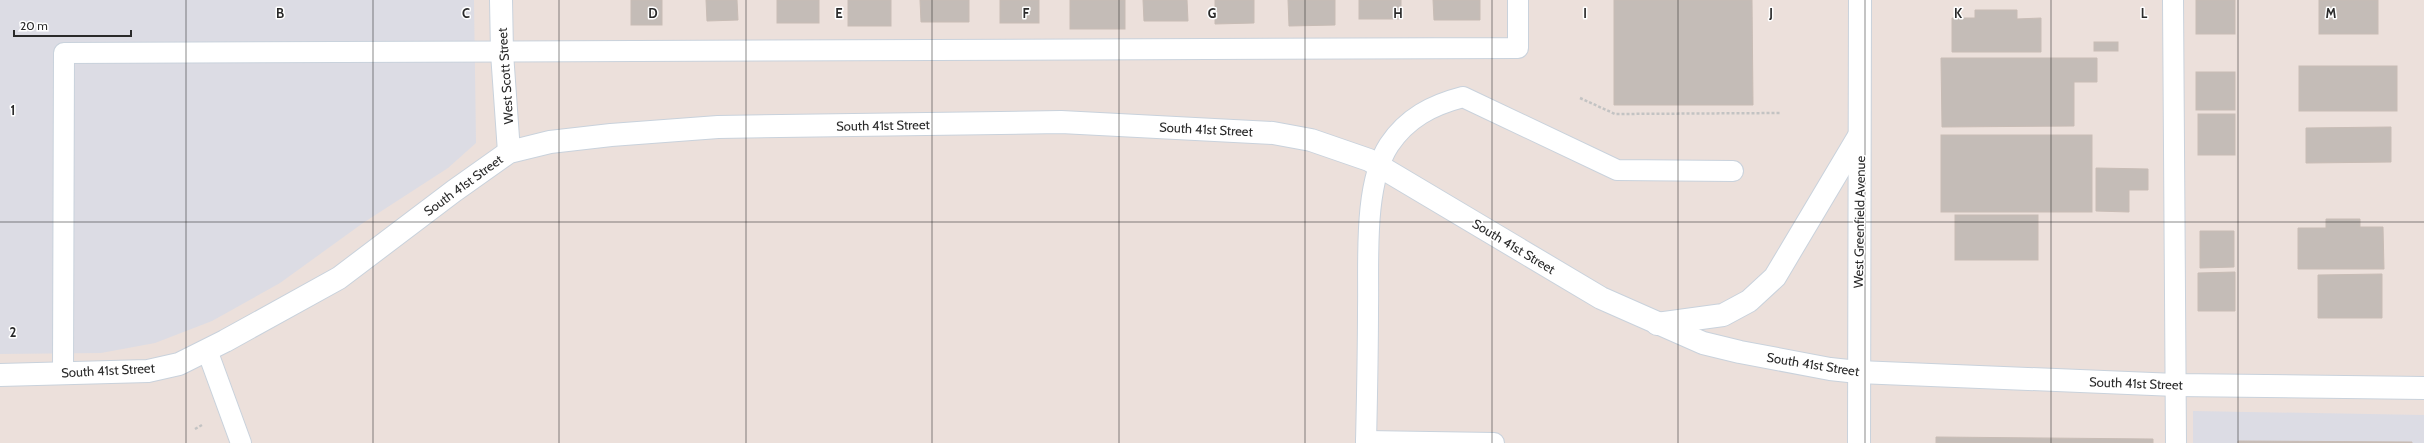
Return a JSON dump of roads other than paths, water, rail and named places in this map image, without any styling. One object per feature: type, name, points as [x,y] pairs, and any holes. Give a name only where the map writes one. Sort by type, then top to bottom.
[{"type":"street","name":"West Scott Street","points":[[501,0],[502,53],[509,152]]},
{"type":"street","name":"West Greenfield Avenue","points":[[1859,443],[1860,0]]},
{"type":"street","name":"South 41st Street","points":[[0,375],[148,371],[179,364],[339,278],[454,191],[509,152],[564,140],[718,127],[1061,122],[1273,133],[1334,147],[1369,160],[1601,298],[1703,343],[1740,352],[1822,368],[1858,372],[2176,385],[2424,388]]},
{"type":"street","points":[[1657,324],[1724,315],[1749,301],[1770,282],[1775,277],[1860,135]]},
{"type":"lane","points":[[62,373],[64,53],[502,53],[1518,48],[1518,0]]},
{"type":"lane","points":[[2173,0],[2176,443]]},
{"type":"lane","points":[[1494,443],[1366,442],[1369,228],[1378,166],[1389,145],[1408,122],[1439,103],[1463,97],[1617,170],[1732,170]]},
{"type":"lane","points":[[207,350],[241,443]]}]
